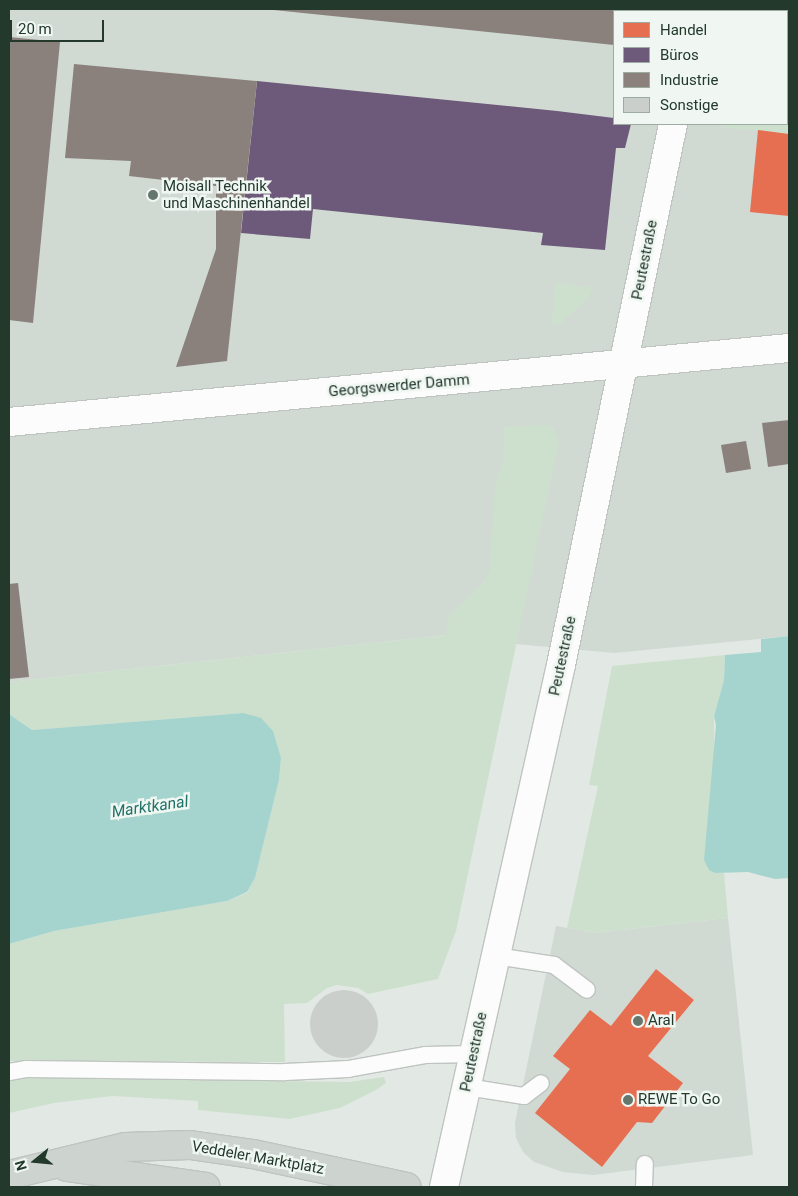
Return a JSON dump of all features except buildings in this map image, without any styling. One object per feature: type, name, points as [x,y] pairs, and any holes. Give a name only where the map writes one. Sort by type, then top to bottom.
[{"type":"main road","name":"Veddeler Marktplatz","points":[[9,1175],[48,1164],[126,1147],[190,1145],[253,1154],[407,1187]]},
{"type":"main road","name":"Veddeler Marktplatz","points":[[48,1164],[206,1187]]},
{"type":"street","name":"Peutestraße","points":[[444,1187],[561,665],[673,125]]},
{"type":"street","name":"Georgswerder Damm","points":[[9,422],[789,348]]},
{"type":"lane","points":[[496,956],[554,965],[587,990]]},
{"type":"lane","points":[[9,1072],[26,1069],[285,1072],[348,1070],[425,1055],[474,1054]]},
{"type":"lane","points":[[467,1087],[524,1096],[541,1083]]},
{"type":"lane","points":[[644,1164],[644,1187]]},
{"type":"shaded area","points":[[9,9],[789,9],[789,636],[614,653],[516,644],[483,636],[446,635],[9,682]]},
{"type":"shaded area","name":"Aral","points":[[728,918],[753,1155],[593,1175],[563,1172],[534,1162],[523,1152],[516,1138],[515,1123],[556,926],[595,933]]},
{"type":"green space","points":[[788,118],[789,134],[721,127],[721,125],[788,125]]},
{"type":"green space","points":[[556,282],[594,288],[588,298],[561,323],[551,327]]},
{"type":"green space","points":[[551,425],[559,441],[456,931],[438,979],[368,994],[358,988],[337,985],[327,988],[307,1003],[284,1004],[285,1062],[9,1061],[9,944],[54,931],[227,901],[247,893],[255,878],[279,780],[281,758],[243,713],[32,730],[9,714],[9,682],[446,635],[449,616],[482,584],[490,571],[495,487],[503,461],[504,427]]},
{"type":"green space","points":[[725,655],[724,680],[714,716],[715,873],[724,873],[728,918],[595,933],[567,928],[598,786],[589,785],[612,666]]},
{"type":"green space","points":[[384,1077],[386,1083],[340,1108],[289,1119],[198,1110],[198,1101],[113,1096],[54,1103],[9,1113],[9,1081],[28,1078],[349,1082]]},
{"type":"water","points":[[789,636],[789,878],[775,879],[748,872],[715,873],[709,870],[704,860],[716,725],[714,716],[724,680],[725,655],[761,652],[761,639]]},
{"type":"water","name":"Marktkanal","points":[[243,713],[261,718],[273,731],[281,758],[279,780],[255,878],[247,892],[227,901],[54,931],[9,944],[9,714],[32,730]]},
{"type":"place","name":"Moisall Technik und Maschinenhandel","points":[[153,195]]},
{"type":"place","name":"Aral","points":[[638,1021]]},
{"type":"place","name":"REWE To Go","points":[[628,1100]]}]
